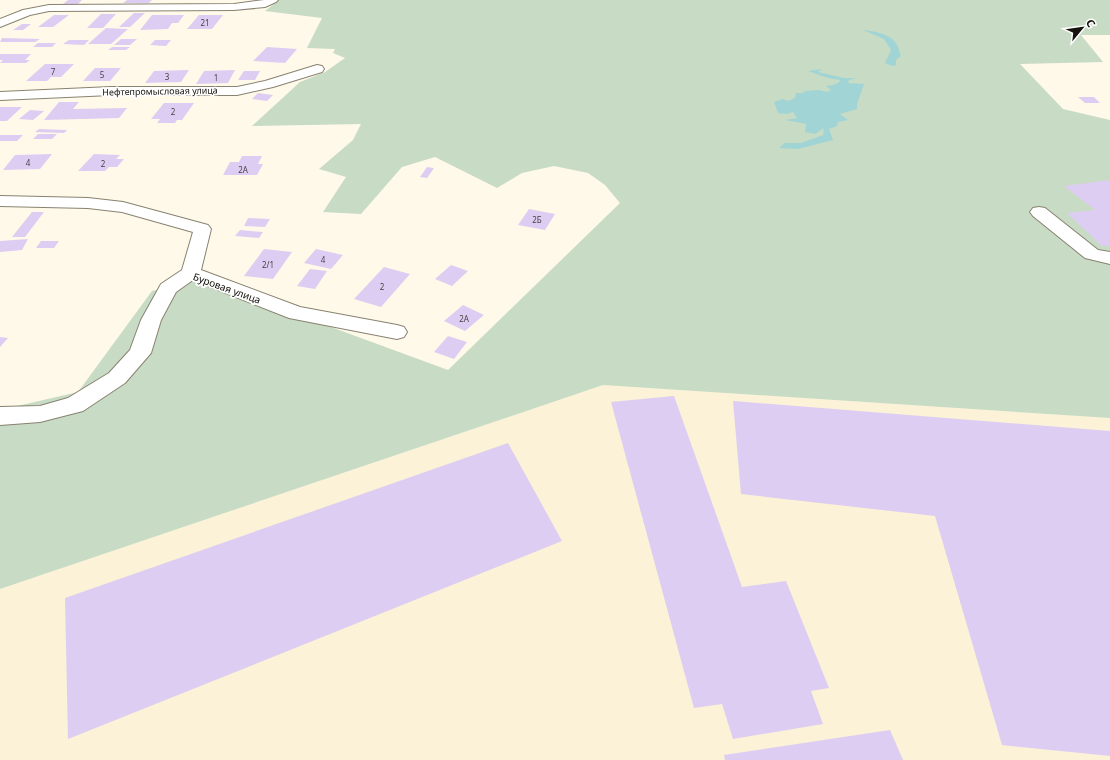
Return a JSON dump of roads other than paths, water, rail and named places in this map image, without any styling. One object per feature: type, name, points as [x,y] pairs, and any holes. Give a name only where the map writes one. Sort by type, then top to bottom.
[{"type":"street","points":[[0,23],[26,12],[49,8],[234,7],[265,4],[272,0]]},
{"type":"street","name":"Нефтепромысловая улица","points":[[0,96],[111,91],[238,90],[268,84],[318,69]]},
{"type":"street","points":[[0,201],[88,203],[123,207],[202,229],[198,250],[191,273]]},
{"type":"street","points":[[1039,212],[1092,254],[1110,258]]},
{"type":"street","name":"Буровая улица","points":[[0,416],[40,414],[75,405],[117,378],[140,353],[151,320],[168,288],[191,273],[296,313],[397,332]]},
{"type":"water","points":[[863,30],[872,31],[890,37],[896,43],[901,56],[896,60],[896,65],[892,66],[885,63],[891,50],[884,39]]},
{"type":"water","points":[[822,69],[818,72],[844,78],[857,78],[849,80],[848,83],[864,84],[857,104],[857,109],[840,114],[848,120],[838,122],[837,126],[829,129],[833,140],[798,149],[779,148],[785,143],[801,143],[823,135],[824,128],[815,134],[805,132],[806,124],[785,120],[797,118],[793,112],[787,114],[778,113],[774,102],[783,99],[788,101],[795,98],[796,93],[803,93],[805,91],[819,90],[827,92],[831,90],[826,86],[836,84],[840,80],[828,78],[808,71]]}]
